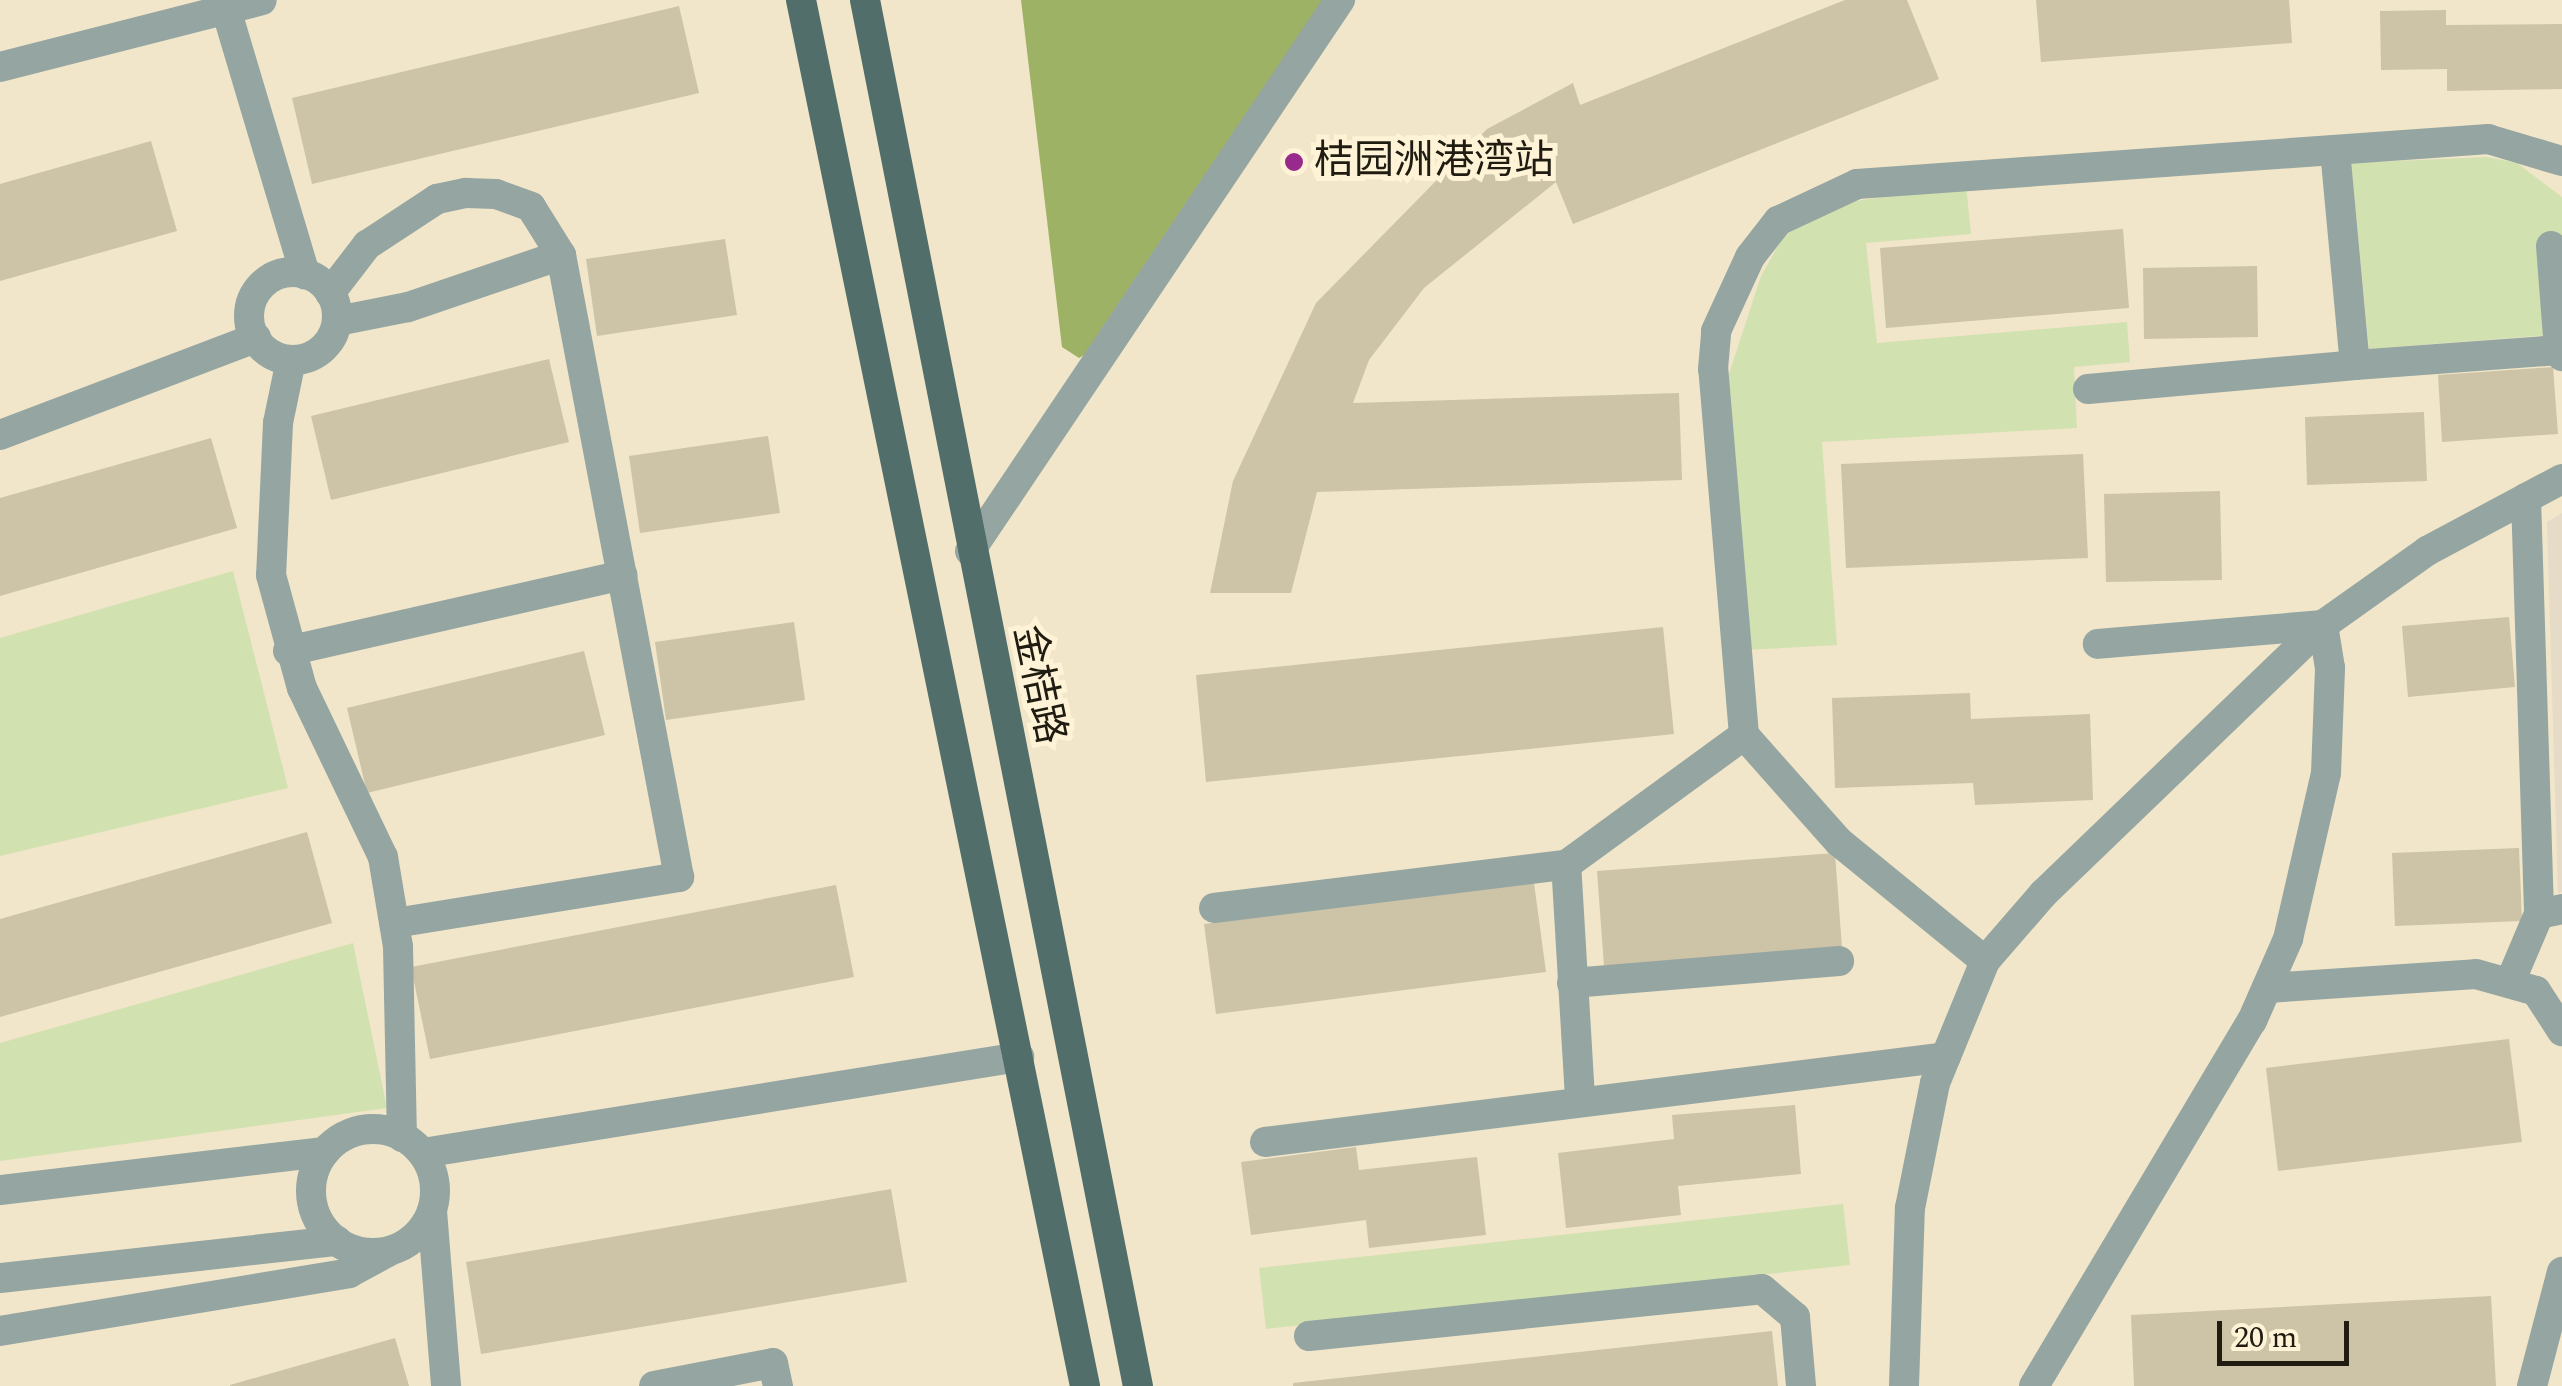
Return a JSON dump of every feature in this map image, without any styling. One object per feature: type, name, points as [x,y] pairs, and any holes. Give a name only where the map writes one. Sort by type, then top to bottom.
[{"type":"main road","points":[[802,0],[1085,1386]]},
{"type":"main road","name":"金桔路","points":[[865,0],[922,269],[970,552],[1138,1386]]},
{"type":"street","points":[[0,67],[262,0]]},
{"type":"street","points":[[970,552],[1340,0]]},
{"type":"street","points":[[226,9],[305,274],[334,307],[408,307],[561,255]]},
{"type":"street","points":[[1985,961],[1839,842],[1744,735],[1713,369],[1716,331],[1731,296],[1778,221],[1857,184],[2488,139],[2562,161]]},
{"type":"street","points":[[2335,150],[2355,365]]},
{"type":"street","points":[[305,274],[280,274],[257,290],[249,317],[256,338],[270,354],[291,360],[324,347],[334,307],[380,235],[437,200],[466,193],[496,194],[530,207],[561,255],[679,876],[396,923]]},
{"type":"street","points":[[2088,389],[2355,365],[2560,353],[2551,246]]},
{"type":"street","points":[[0,435],[256,338]]},
{"type":"street","points":[[291,360],[278,423],[271,575],[288,651],[368,815],[396,923],[412,1145],[434,1182],[432,1212],[446,1386]]},
{"type":"street","points":[[1904,1386],[1910,1208],[1946,1056],[1985,961],[2057,880],[2322,625],[2427,551],[2562,479]]},
{"type":"street","points":[[2511,980],[2550,911],[2526,498]]},
{"type":"street","points":[[288,651],[622,575]]},
{"type":"street","points":[[2098,644],[2322,625]]},
{"type":"street","points":[[2034,1386],[2267,988],[2288,939],[2326,773],[2330,668],[2322,625]]},
{"type":"street","points":[[1214,908],[1566,866],[1744,735]]},
{"type":"street","points":[[1566,866],[1580,1098]]},
{"type":"street","points":[[1572,982],[1840,961]]},
{"type":"street","points":[[2267,988],[2476,974],[2511,980],[2536,992],[2562,1031]]},
{"type":"street","points":[[1265,1142],[1580,1098],[1946,1056]]},
{"type":"street","points":[[336,1241],[311,1200],[311,1180],[325,1152],[348,1134],[369,1129],[412,1145],[1019,1057]]},
{"type":"street","points":[[0,1190],[325,1152]]},
{"type":"street","points":[[0,1331],[348,1273],[422,1230],[432,1212]]},
{"type":"street","points":[[0,1278],[336,1241],[367,1254],[388,1252]]},
{"type":"street","points":[[2532,1386],[2558,1303],[2562,1272]]},
{"type":"street","points":[[1310,1336],[1762,1289],[1795,1317],[1801,1386]]},
{"type":"street","points":[[654,1386],[773,1362],[778,1386]]},
{"type":"shaded area","points":[[2562,513],[2562,892],[2558,893],[2547,522]]},
{"type":"green space","points":[[1021,0],[1324,0],[1096,348],[1079,358],[1062,347]]},
{"type":"green space","points":[[2487,157],[2517,163],[2562,197],[2562,334],[2369,349],[2351,163]]},
{"type":"green space","points":[[1966,185],[1971,234],[1866,243],[1877,343],[2127,322],[2130,362],[2074,367],[2077,428],[1822,442],[1837,645],[1746,650],[1727,380],[1761,276],[1783,237],[1804,220],[1849,202]]},
{"type":"green space","points":[[233,571],[288,788],[0,856],[0,638]]},
{"type":"green space","points":[[353,943],[387,1108],[0,1161],[0,1043]]},
{"type":"green space","points":[[1843,1204],[1850,1265],[1266,1329],[1259,1268]]},
{"type":"building","points":[[1845,0],[1907,0],[1939,79],[1573,224],[1556,182],[1424,288],[1369,360],[1353,403],[1679,393],[1682,480],[1317,492],[1291,593],[1210,593],[1233,481],[1316,303],[1487,129],[1573,83],[1580,105]]},
{"type":"building","points":[[2036,0],[2289,0],[2292,43],[2041,62]]},
{"type":"building","points":[[679,6],[699,93],[312,184],[292,98]]},
{"type":"building","points":[[2446,10],[2446,25],[2562,24],[2562,89],[2447,91],[2447,69],[2381,70],[2380,11]]},
{"type":"building","points":[[151,141],[177,231],[0,281],[0,184]]},
{"type":"building","points":[[2123,229],[2129,308],[1886,328],[1880,248]]},
{"type":"building","points":[[725,239],[737,315],[597,336],[586,259]]},
{"type":"building","points":[[2257,266],[2258,337],[2144,339],[2143,268]]},
{"type":"building","points":[[549,359],[569,442],[331,500],[311,416]]},
{"type":"building","points":[[2553,367],[2558,434],[2442,442],[2438,375]]},
{"type":"building","points":[[2424,412],[2427,481],[2307,485],[2305,417]]},
{"type":"building","points":[[768,436],[780,513],[640,533],[629,456]]},
{"type":"building","points":[[211,438],[237,528],[0,596],[0,498]]},
{"type":"building","points":[[2083,454],[2088,558],[1846,568],[1841,464]]},
{"type":"building","points":[[2220,491],[2222,580],[2106,582],[2104,494]]},
{"type":"building","points":[[2509,617],[2515,687],[2408,697],[2402,626]]},
{"type":"building","points":[[794,622],[805,700],[666,720],[655,642]]},
{"type":"building","points":[[1663,627],[1674,734],[1206,782],[1196,675]]},
{"type":"building","points":[[584,651],[605,735],[367,793],[347,708]]},
{"type":"building","points":[[1970,693],[1971,719],[2090,714],[2093,800],[1975,805],[1973,783],[1835,788],[1832,698]]},
{"type":"building","points":[[307,832],[332,923],[0,1017],[0,919]]},
{"type":"building","points":[[2519,848],[2522,921],[2395,926],[2392,853]]},
{"type":"building","points":[[1835,853],[1842,948],[1604,966],[1597,871]]},
{"type":"building","points":[[1534,883],[1546,972],[1216,1014],[1204,924]]},
{"type":"building","points":[[836,885],[854,977],[430,1059],[411,967]]},
{"type":"building","points":[[2509,1039],[2522,1142],[2278,1171],[2266,1068]]},
{"type":"building","points":[[1795,1105],[1801,1174],[1678,1186],[1681,1215],[1566,1228],[1558,1153],[1674,1139],[1672,1115]]},
{"type":"building","points":[[1356,1147],[1359,1170],[1477,1157],[1486,1235],[1369,1248],[1366,1220],[1251,1235],[1241,1162]]},
{"type":"building","points":[[891,1189],[907,1282],[481,1354],[466,1262]]},
{"type":"building","points":[[2491,1296],[2496,1386],[2134,1386],[2131,1315]]},
{"type":"building","points":[[1772,1331],[1778,1386],[1293,1386],[1293,1383]]},
{"type":"building","points":[[395,1338],[409,1386],[230,1386],[230,1385]]},
{"type":"place","name":"桔园洲港湾站","points":[[1294,162]]}]
